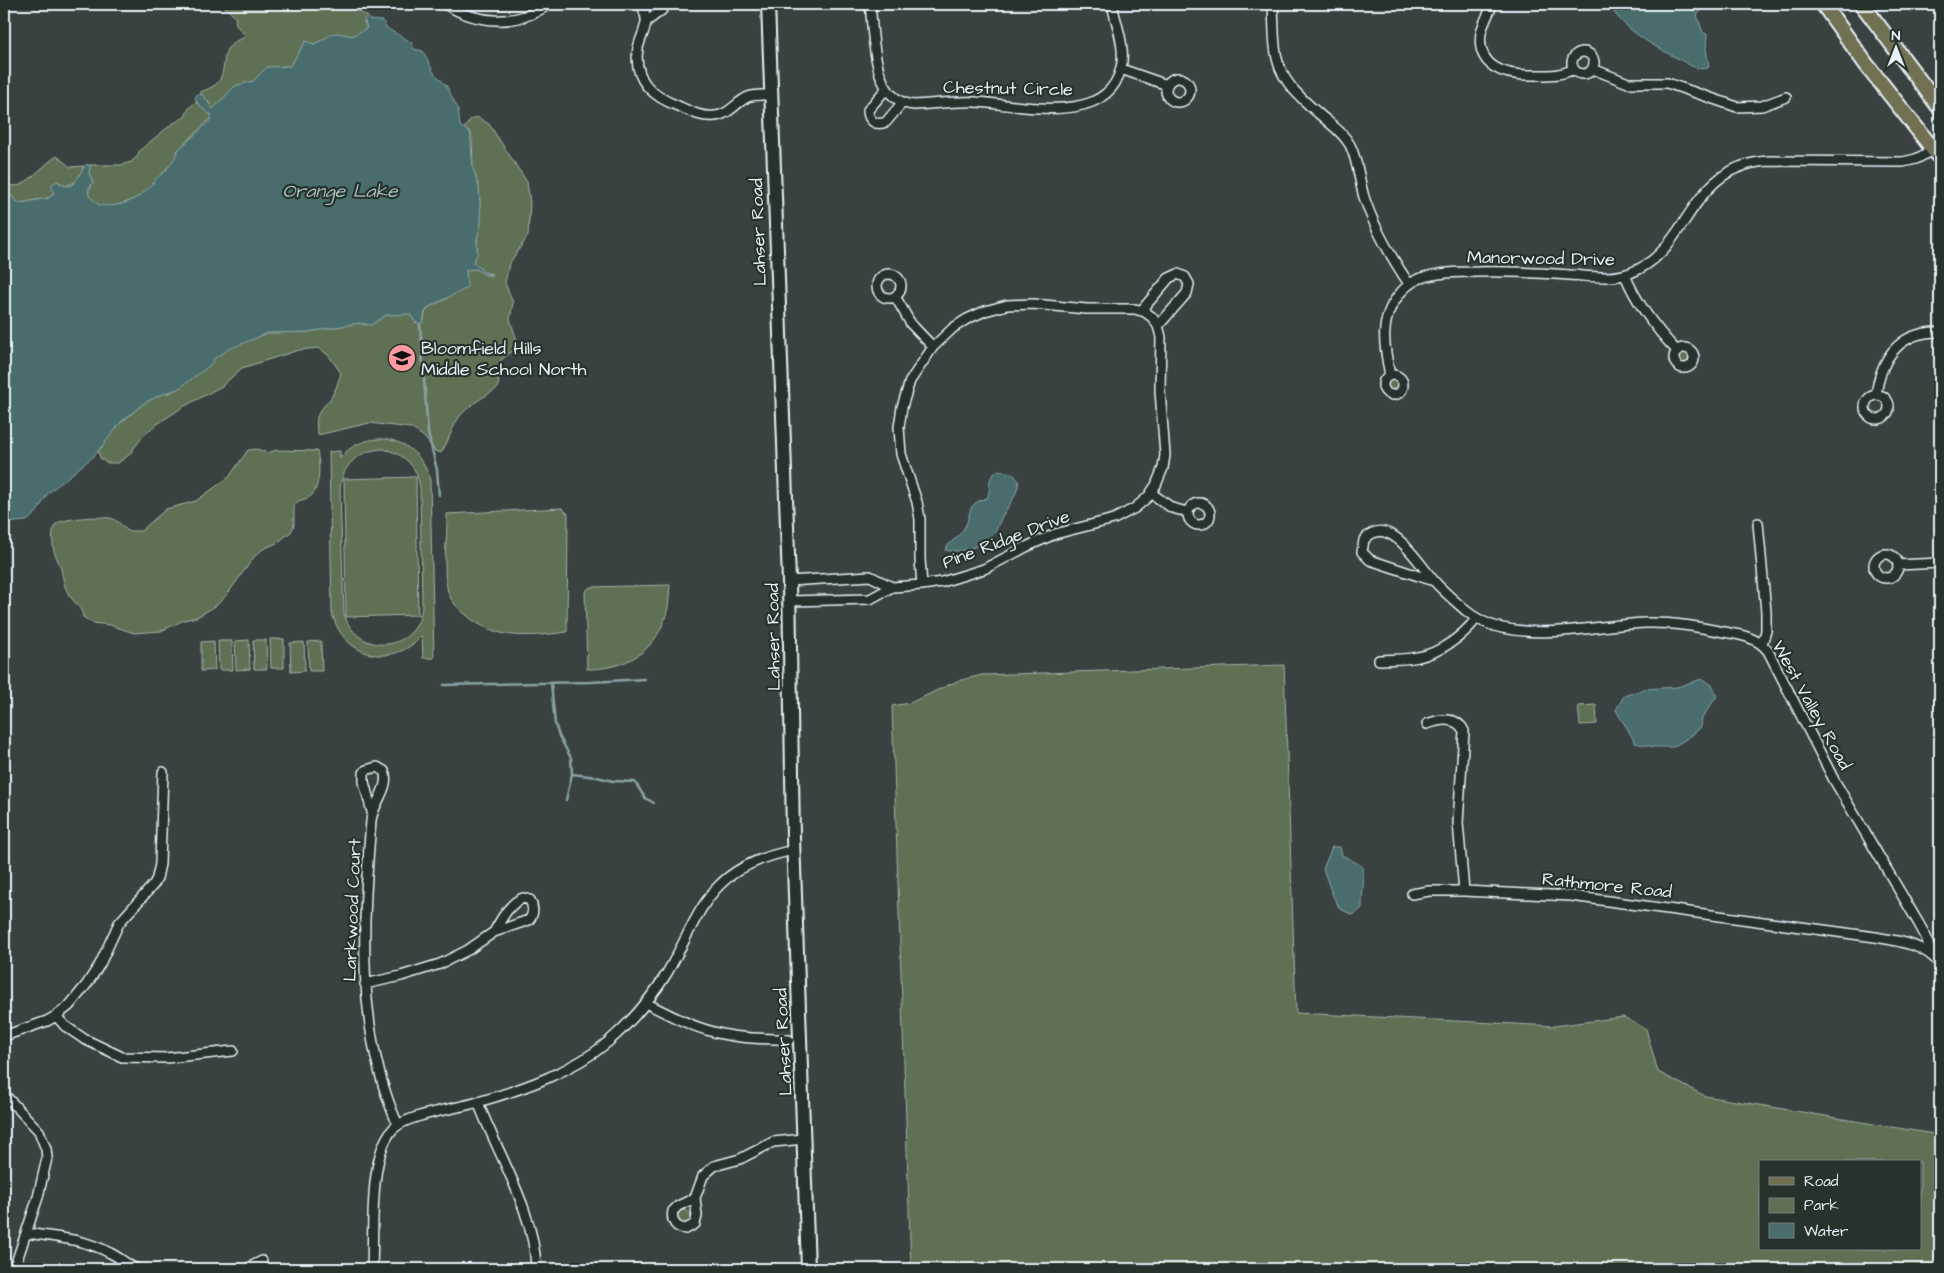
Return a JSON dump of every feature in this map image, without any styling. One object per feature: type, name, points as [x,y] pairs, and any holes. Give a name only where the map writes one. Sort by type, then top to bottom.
[{"type":"main road","points":[[1823,4],[1866,64],[1937,154]]},
{"type":"main road","points":[[1862,4],[1940,108]]},
{"type":"street","points":[[445,4],[470,16],[493,21],[521,17],[538,11],[549,4]]},
{"type":"street","points":[[642,4],[646,22],[638,48],[638,64],[644,82],[660,99],[700,115],[714,117],[728,112],[751,96],[770,95]]},
{"type":"street","points":[[646,22],[662,10],[666,4]]},
{"type":"street","name":"Lahser Road","points":[[768,4],[790,601],[793,838],[808,1269]]},
{"type":"street","points":[[870,4],[876,54],[886,89],[902,102],[886,122],[879,124],[873,122],[868,110],[886,89]]},
{"type":"street","points":[[1112,4],[1122,51],[1121,69],[1167,85]]},
{"type":"street","points":[[1273,4],[1275,48],[1282,74],[1298,96],[1341,133],[1350,146],[1364,196],[1375,225],[1409,284]]},
{"type":"street","points":[[1493,4],[1483,27],[1481,38],[1484,54],[1495,67],[1503,72],[1514,75],[1564,74],[1574,69]]},
{"type":"street","points":[[1583,52],[1589,54],[1594,59],[1593,68],[1585,74],[1579,73],[1574,69],[1572,63],[1574,56],[1583,52]]},
{"type":"street","points":[[1593,68],[1628,83],[1655,81],[1667,83],[1738,107],[1762,106],[1786,97]]},
{"type":"street","name":"Chestnut Circle","points":[[902,102],[914,105],[975,102],[1043,108],[1080,106],[1104,96],[1113,85],[1121,69]]},
{"type":"street","name":"Manorwood Drive","points":[[1390,375],[1385,353],[1385,324],[1393,303],[1409,284],[1419,279],[1434,275],[1472,272],[1524,272],[1608,277],[1624,275],[1639,269],[1654,258],[1708,188],[1722,176],[1737,167],[1753,162],[1769,161],[1903,162],[1937,154]]},
{"type":"street","points":[[1178,274],[1185,276],[1189,284],[1187,293],[1158,326],[1152,317],[1141,310],[1169,278],[1178,274]]},
{"type":"street","points":[[1624,275],[1647,316],[1676,351]]},
{"type":"street","points":[[895,296],[910,324],[932,347]]},
{"type":"street","name":"Pine Ridge Drive","points":[[922,585],[920,519],[917,502],[901,454],[899,432],[902,407],[910,381],[932,347],[960,323],[985,311],[1001,306],[1033,304],[1080,309],[1141,310]]},
{"type":"street","name":"Pine Ridge Drive","points":[[790,601],[870,599],[892,587],[922,585],[970,574],[1055,534],[1120,517],[1135,508],[1151,493],[1160,474],[1165,455],[1160,392],[1161,337],[1158,326]]},
{"type":"street","points":[[1876,395],[1882,367],[1893,351],[1903,342],[1916,336],[1940,332]]},
{"type":"street","points":[[1151,493],[1172,508],[1188,512]]},
{"type":"street","points":[[1758,523],[1766,612],[1766,631],[1762,644]]},
{"type":"street","name":"West Valley Road","points":[[1434,581],[1370,560],[1362,552],[1364,540],[1371,534],[1379,533],[1396,538],[1410,550],[1434,581],[1476,619],[1501,627],[1542,631],[1570,631],[1634,624],[1666,624],[1704,628],[1746,636],[1762,644],[1768,651],[1834,780],[1919,924],[1931,953]]},
{"type":"street","points":[[1898,565],[1940,563]]},
{"type":"street","name":"Pine Ridge Drive","points":[[789,581],[848,579],[870,576],[892,587]]},
{"type":"street","points":[[1379,660],[1413,658],[1433,652],[1454,640],[1476,619]]},
{"type":"street","points":[[1427,724],[1440,720],[1450,720],[1460,725],[1464,731],[1458,823],[1464,891]]},
{"type":"street","points":[[4,1036],[56,1016],[69,1006],[100,964],[105,949],[119,923],[149,890],[157,878],[160,864],[163,772]]},
{"type":"street","name":"Larkwood Court","points":[[372,812],[364,909],[365,984],[374,1049],[387,1097],[398,1125]]},
{"type":"street","points":[[372,1269],[377,1168],[389,1134],[406,1120],[478,1102],[537,1082],[590,1055],[616,1035],[646,1003],[666,974],[694,918],[713,890],[744,867],[785,852]]},
{"type":"street","name":"Rathmore Road","points":[[1412,894],[1429,891],[1464,891],[1571,896],[1648,905],[1893,940],[1911,944],[1931,953],[1940,964]]},
{"type":"street","points":[[365,984],[401,976],[440,964],[468,950],[494,932],[528,920],[532,916],[533,911],[530,900],[523,898],[516,902],[505,914],[494,932]]},
{"type":"street","points":[[646,1003],[680,1020],[716,1033],[789,1040]]},
{"type":"street","points":[[56,1016],[65,1026],[84,1039],[97,1047],[122,1057],[166,1058],[233,1051]]},
{"type":"street","points":[[4,1094],[39,1131],[46,1149],[47,1158],[44,1178],[14,1269]]},
{"type":"street","points":[[478,1102],[524,1212],[534,1243],[536,1269]]},
{"type":"street","points":[[695,1198],[703,1176],[714,1166],[740,1160],[773,1142],[804,1139]]},
{"type":"street","points":[[26,1233],[66,1238],[86,1243],[109,1252],[137,1269]]},
{"type":"street","points":[[246,1269],[262,1261]]},
{"type":"green space","points":[[222,4],[323,4],[324,8],[329,9],[347,7],[367,16],[364,22],[367,28],[353,36],[341,34],[314,44],[306,41],[290,66],[267,67],[253,81],[235,86],[213,109],[199,92],[215,85],[222,75],[227,49],[236,41],[245,37],[236,25],[235,17]]},
{"type":"green space","points":[[196,102],[212,113],[212,117],[177,151],[173,162],[148,190],[134,199],[117,205],[100,205],[89,197],[93,183],[89,173],[89,165],[121,165],[131,162],[137,157],[140,150],[172,124],[185,117],[189,108]]},
{"type":"green space","points":[[477,117],[489,124],[527,182],[530,203],[528,236],[509,264],[505,283],[513,303],[510,319],[518,344],[514,350],[501,360],[498,388],[474,403],[463,413],[455,424],[441,453],[435,451],[424,437],[411,428],[369,423],[318,435],[318,415],[334,392],[341,373],[329,356],[319,348],[299,350],[242,368],[222,386],[183,407],[156,425],[143,436],[129,455],[118,463],[107,463],[100,458],[98,450],[116,427],[144,403],[181,386],[229,348],[268,333],[308,332],[358,323],[367,325],[386,315],[410,314],[415,322],[424,320],[425,313],[429,307],[446,299],[466,285],[466,270],[476,269],[486,275],[492,274],[484,272],[473,262],[477,250],[477,239],[481,223],[479,188],[473,168],[472,136],[470,132],[464,129],[470,120]]},
{"type":"green space","points":[[57,156],[70,167],[84,166],[77,181],[66,186],[57,181],[52,197],[20,203],[13,197],[8,196],[4,206],[4,184],[20,185]]},
{"type":"green space","points":[[1684,352],[1690,358],[1684,364],[1678,358]]},
{"type":"green space","points":[[1391,379],[1395,379],[1399,385],[1395,391],[1391,391],[1387,387],[1387,383]]},
{"type":"green space","points":[[379,439],[394,441],[408,448],[420,458],[430,480],[434,658],[423,658],[422,636],[410,646],[397,653],[370,654],[358,649],[347,640],[338,628],[332,613],[329,452],[340,451],[340,458],[360,443]],"holes":[[[383,449],[404,458],[413,467],[420,488],[422,605],[419,621],[411,633],[400,640],[387,644],[374,643],[362,638],[351,628],[344,614],[340,491],[344,474],[352,461],[366,452]]]},
{"type":"green space","points":[[257,449],[268,453],[276,450],[317,451],[319,470],[317,484],[312,495],[295,504],[294,525],[291,532],[277,543],[263,549],[254,557],[229,592],[217,605],[197,617],[184,620],[161,631],[134,633],[110,625],[92,623],[83,617],[66,589],[54,550],[53,532],[56,524],[75,519],[102,517],[115,520],[128,531],[141,531],[166,509],[196,501],[229,477],[248,450]]},
{"type":"green space","points":[[416,477],[418,615],[346,617],[344,479]]},
{"type":"green space","points":[[562,508],[568,514],[567,632],[526,636],[501,633],[477,623],[456,605],[449,596],[446,578],[447,514]]},
{"type":"green space","points":[[670,585],[666,616],[661,629],[646,649],[626,662],[614,666],[587,669],[585,592],[590,587]]},
{"type":"green space","points":[[270,639],[284,639],[284,668],[271,668]]},
{"type":"green space","points":[[249,640],[250,669],[236,670],[235,641]]},
{"type":"green space","points":[[253,640],[266,640],[267,669],[254,669]]},
{"type":"green space","points":[[214,641],[215,670],[201,671],[201,642]]},
{"type":"green space","points":[[218,641],[232,641],[233,670],[219,670]]},
{"type":"green space","points":[[321,641],[322,671],[309,671],[308,642]]},
{"type":"green space","points":[[304,642],[305,671],[291,672],[290,643]]},
{"type":"green space","points":[[1284,665],[1296,1013],[1554,1026],[1623,1017],[1646,1029],[1658,1072],[1705,1096],[1940,1135],[1940,1269],[911,1269],[892,706],[910,703],[957,681],[982,675]]},
{"type":"green space","points":[[1596,705],[1597,724],[1580,725],[1578,706]]},
{"type":"green space","points":[[681,1210],[687,1210],[691,1217],[687,1224],[681,1224],[677,1220],[677,1214]]},
{"type":"water","points":[[1608,4],[1684,4],[1695,11],[1702,4],[1708,4],[1697,15],[1703,33],[1707,34],[1708,68],[1699,69],[1659,49],[1630,29]]},
{"type":"water","name":"Orange Lake","points":[[367,16],[370,20],[382,21],[385,24],[384,26],[411,42],[414,49],[423,51],[434,73],[446,85],[458,109],[460,126],[470,132],[473,168],[479,188],[481,223],[477,239],[477,255],[473,262],[484,272],[492,276],[476,269],[466,270],[467,288],[429,307],[425,312],[423,322],[420,324],[415,322],[410,314],[386,315],[371,325],[359,323],[308,332],[268,333],[229,349],[215,358],[209,366],[178,389],[144,403],[122,421],[94,456],[48,493],[37,512],[27,521],[4,523],[4,206],[8,196],[11,195],[20,203],[49,198],[54,193],[51,185],[57,181],[63,185],[72,185],[87,164],[90,166],[89,173],[93,183],[88,189],[89,196],[99,205],[116,205],[132,200],[145,191],[165,171],[179,149],[210,121],[212,114],[209,114],[199,105],[195,99],[197,94],[203,95],[213,109],[235,86],[253,81],[267,67],[290,66],[306,41],[314,44],[331,34],[338,33],[353,36],[367,28],[364,19]]},
{"type":"water","points":[[999,470],[1012,473],[1019,481],[1015,495],[994,534],[985,542],[974,547],[956,551],[945,550],[963,530],[972,507],[987,498],[990,480],[994,473]]},
{"type":"water","points":[[1702,679],[1712,685],[1717,696],[1702,718],[1701,727],[1691,736],[1673,747],[1654,747],[1635,743],[1616,710],[1624,696],[1644,689],[1677,687]]},
{"type":"water","points":[[1332,847],[1340,847],[1342,855],[1362,866],[1362,908],[1353,915],[1340,909],[1323,869]]},
{"type":"waterway","points":[[420,324],[428,433],[437,470],[439,495]]},
{"type":"waterway","points":[[444,685],[645,679]]},
{"type":"waterway","points":[[551,683],[555,724],[571,758],[572,774],[566,800]]},
{"type":"waterway","points":[[572,774],[613,781],[635,782],[645,798],[654,803]]},
{"type":"place","name":"Bloomfield Hills Middle School North","points":[[402,358]]}]
